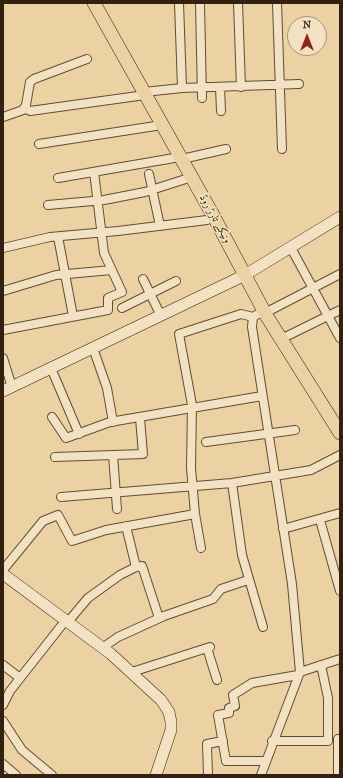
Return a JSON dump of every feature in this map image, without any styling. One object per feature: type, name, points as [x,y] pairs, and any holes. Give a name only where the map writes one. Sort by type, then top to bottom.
[{"type":"main road","name":"ونیکے تارڑ روڈ","points":[[94,3],[214,217],[245,275],[260,313],[281,339],[340,433]]},
{"type":"main road","points":[[7,389],[245,275],[340,217]]},
{"type":"main road","points":[[3,574],[102,648],[132,672],[161,700],[169,712],[172,722],[171,730],[156,775]]},
{"type":"street","points":[[179,3],[182,88]]},
{"type":"street","points":[[200,3],[202,98]]},
{"type":"street","points":[[238,3],[241,87]]},
{"type":"street","points":[[277,3],[282,149]]},
{"type":"street","points":[[3,117],[18,113],[24,108],[30,82],[34,79],[87,59]]},
{"type":"street","points":[[24,108],[30,111],[182,88],[299,84]]},
{"type":"street","points":[[220,87],[221,111]]},
{"type":"street","points":[[39,144],[162,125]]},
{"type":"street","points":[[58,178],[181,158],[226,148]]},
{"type":"street","points":[[3,330],[108,310],[108,298],[122,292],[104,253],[94,172]]},
{"type":"street","points":[[149,174],[160,226]]},
{"type":"street","points":[[48,205],[97,201],[153,190],[192,177]]},
{"type":"street","points":[[3,248],[58,237],[207,220],[214,217]]},
{"type":"street","points":[[58,237],[73,316]]},
{"type":"street","points":[[291,248],[340,338]]},
{"type":"street","points":[[3,291],[56,275],[112,270]]},
{"type":"street","points":[[201,548],[195,514],[193,487],[192,409],[179,334],[241,314],[260,313],[340,274]]},
{"type":"street","points":[[143,279],[161,316]]},
{"type":"street","points":[[122,308],[176,281]]},
{"type":"street","points":[[281,339],[340,310]]},
{"type":"street","points":[[260,313],[252,327],[292,584],[299,674],[272,741],[261,775]]},
{"type":"street","points":[[93,348],[108,388],[113,422]]},
{"type":"street","points":[[3,358],[7,389]]},
{"type":"street","points":[[51,368],[78,434]]},
{"type":"street","points":[[52,417],[66,438],[113,422],[262,396]]},
{"type":"street","points":[[55,457],[143,454],[140,418]]},
{"type":"street","points":[[206,442],[295,430]]},
{"type":"street","points":[[113,455],[117,509]]},
{"type":"street","points":[[61,497],[193,487],[275,477],[311,470],[340,455]]},
{"type":"street","points":[[232,483],[242,555],[248,580],[263,627]]},
{"type":"street","points":[[283,529],[320,520],[340,513]]},
{"type":"street","points":[[3,570],[43,521],[58,515],[72,541],[89,534],[195,514]]},
{"type":"street","points":[[320,520],[340,591]]},
{"type":"street","points":[[126,526],[136,567]]},
{"type":"street","points":[[3,705],[10,691],[66,622],[88,598],[120,575],[136,567],[142,566],[159,618]]},
{"type":"street","points":[[102,648],[118,637],[159,618],[213,599],[221,589],[248,580]]},
{"type":"street","points":[[132,672],[208,648],[217,680]]},
{"type":"street","points":[[265,761],[226,761],[218,715],[229,713],[229,708],[235,706],[233,695],[252,683],[299,674],[340,659]]},
{"type":"street","points":[[3,664],[20,678]]},
{"type":"street","points":[[321,665],[328,698],[328,739]]},
{"type":"street","points":[[3,721],[22,750],[52,775]]},
{"type":"street","points":[[272,741],[328,741],[328,739],[339,739],[338,775]]},
{"type":"street","points":[[208,775],[207,744],[223,741]]},
{"type":"street","points":[[3,764],[16,775]]}]
